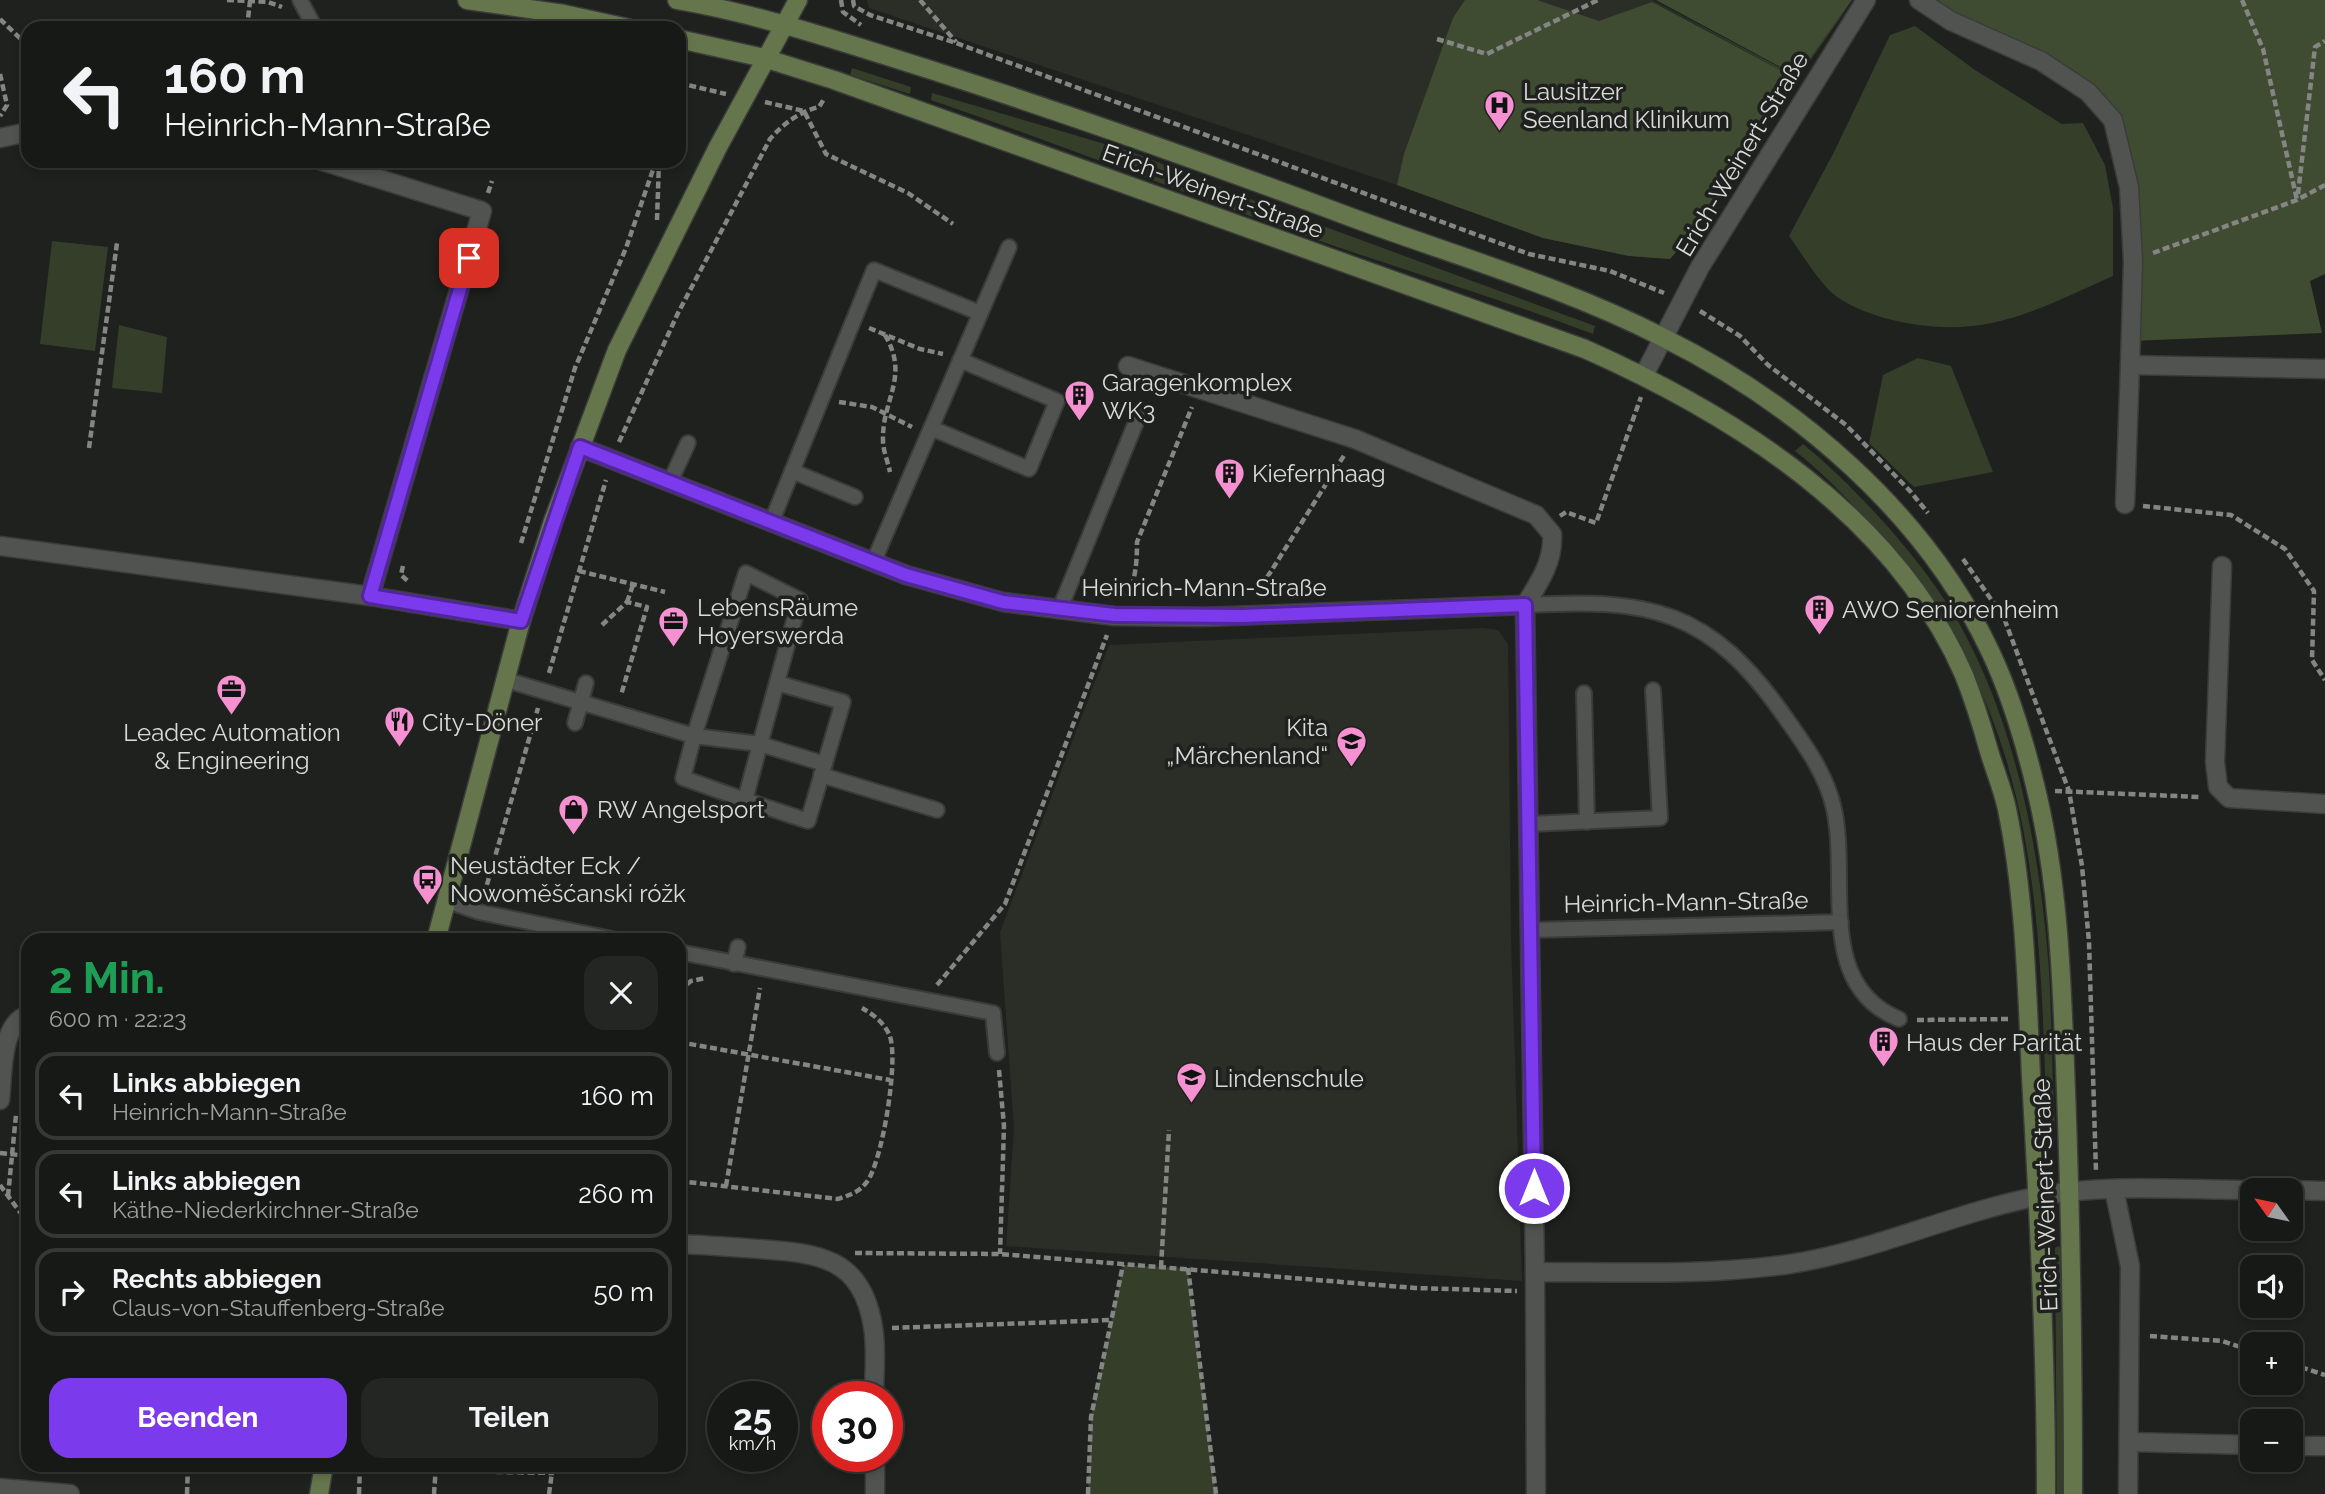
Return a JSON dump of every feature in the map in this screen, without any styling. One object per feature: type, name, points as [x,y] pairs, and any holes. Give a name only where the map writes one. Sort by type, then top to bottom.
[{"type":"street","points":[[467,0],[596,21]]},
{"type":"street","name":"Erich-Weinert-Straße","points":[[677,0],[784,23],[1091,121],[1567,296],[1663,337],[1759,395],[1833,450],[1924,544],[1960,595],[1990,649],[2019,728],[2037,790],[2050,861],[2060,950],[2070,1191],[2073,1281],[2073,1494]]},
{"type":"street","points":[[438,933],[521,621],[580,447],[617,350],[764,58],[798,0]]},
{"type":"street","name":"Erich-Weinert-Straße","points":[[1644,375],[1683,300],[1866,0]]},
{"type":"street","points":[[1919,0],[1951,21],[2041,61],[2088,92],[2113,120],[2129,187],[2133,261],[2125,504]]},
{"type":"street","name":"Erich-Weinert-Straße","points":[[686,41],[764,58],[834,80],[1517,323],[1644,375],[1762,443],[1818,486],[1891,563],[1946,641],[1979,715],[2007,807],[2018,880],[2039,1196],[2046,1388],[2046,1494]]},
{"type":"street","points":[[0,138],[21,134]]},
{"type":"street","points":[[344,168],[482,211],[370,596]]},
{"type":"street","points":[[2130,365],[2325,369]]},
{"type":"street","points":[[1128,366],[1200,387],[1354,439],[1536,515],[1552,534],[1550,555],[1541,580],[1525,605]]},
{"type":"street","name":"Heinrich-Mann-Straße","points":[[580,447],[873,563],[952,590],[1059,611],[1115,615],[1243,616],[1525,605],[1532,930],[1536,1494]]},
{"type":"street","points":[[0,546],[370,596],[521,621]]},
{"type":"street","points":[[2222,566],[2215,762],[2218,787],[2229,798],[2325,804]]},
{"type":"street","points":[[0,1100],[8,1035],[21,1019]]},
{"type":"street","points":[[2114,1189],[2130,1266],[2132,1335],[2128,1494]]},
{"type":"street","points":[[1535,1272],[1719,1272],[1792,1263],[1842,1253],[1945,1219],[2070,1191],[2240,1190]]},
{"type":"street","points":[[2303,1190],[2325,1191]]},
{"type":"street","points":[[686,1244],[810,1252],[844,1268],[859,1286],[873,1328],[874,1381]]},
{"type":"street","points":[[2129,1442],[2240,1445]]},
{"type":"street","points":[[2303,1446],[2325,1446]]},
{"type":"street","points":[[319,1494],[323,1472]]},
{"type":"street","points":[[875,1472],[876,1494]]},
{"type":"street","points":[[0,1488],[70,1494]]},
{"type":"lane","points":[[300,0],[311,21]]},
{"type":"lane","points":[[873,563],[1009,247]]},
{"type":"lane","points":[[771,523],[874,270],[980,313]]},
{"type":"lane","points":[[931,428],[1029,469],[1057,401],[962,355]]},
{"type":"lane","points":[[1059,611],[1140,410]]},
{"type":"lane","points":[[670,482],[688,443]]},
{"type":"lane","points":[[792,471],[855,497]]},
{"type":"lane","points":[[745,800],[760,744],[800,600],[746,573],[683,779],[745,800],[808,821],[843,702],[777,683]]},
{"type":"lane","name":"Heinrich-Mann-Straße","points":[[1525,605],[1624,603],[1658,612],[1686,624],[1732,652],[1759,681],[1822,775],[1834,806],[1842,945],[1859,990],[1881,1012],[1899,1019]]},
{"type":"lane","points":[[506,680],[694,736],[760,744],[823,770],[937,810]]},
{"type":"lane","points":[[575,723],[586,683]]},
{"type":"lane","points":[[1530,824],[1660,817],[1653,690]]},
{"type":"lane","points":[[1584,693],[1587,821]]},
{"type":"lane","points":[[447,901],[479,912],[582,933]]},
{"type":"lane","name":"Heinrich-Mann-Straße","points":[[1532,930],[1841,922]]},
{"type":"lane","points":[[734,964],[737,947]]},
{"type":"lane","points":[[686,954],[993,1013],[998,1053]]},
{"type":"path","points":[[841,0],[843,12],[864,26]]},
{"type":"path","points":[[853,0],[854,5],[870,15],[956,43],[1529,254],[1610,271],[1683,300]]},
{"type":"path","points":[[920,0],[956,43]]},
{"type":"path","points":[[1437,39],[1487,54],[1598,0]]},
{"type":"path","points":[[2242,0],[2263,49],[2297,200]]},
{"type":"path","points":[[248,21],[250,1]]},
{"type":"path","points":[[0,19],[21,40]]},
{"type":"path","points":[[2297,200],[2315,47],[2325,41]]},
{"type":"path","points":[[0,74],[7,105],[0,116]]},
{"type":"path","points":[[804,111],[826,154],[908,193],[953,224]]},
{"type":"path","points":[[520,549],[575,369],[626,248],[654,168]]},
{"type":"path","points":[[2133,261],[2297,200],[2325,185]]},
{"type":"path","points":[[89,448],[117,243]]},
{"type":"path","points":[[852,321],[933,353],[962,355]]},
{"type":"path","points":[[884,335],[896,359],[895,389],[883,439],[885,453],[901,497]]},
{"type":"path","points":[[1548,526],[1566,512],[1596,523],[1640,406],[1644,375]]},
{"type":"path","points":[[925,999],[1005,904],[1115,615],[1132,587],[1137,542],[1200,387]]},
{"type":"path","points":[[818,407],[838,402],[857,403],[887,414],[902,424],[931,428]]},
{"type":"path","points":[[1243,616],[1354,439]]},
{"type":"path","points":[[2125,504],[2231,515],[2285,549],[2314,591],[2312,660],[2325,680]]},
{"type":"path","points":[[403,563],[401,575],[418,589]]},
{"type":"path","points":[[579,571],[665,592]]},
{"type":"path","points":[[602,625],[627,602],[633,585]]},
{"type":"path","points":[[616,713],[647,607],[627,602]]},
{"type":"path","points":[[2037,790],[2229,798]]},
{"type":"path","points":[[726,1186],[760,988]]},
{"type":"path","points":[[686,1182],[838,1199],[855,1193],[868,1182],[877,1162],[894,1057],[890,1036],[877,1017],[859,1006]]},
{"type":"path","points":[[1899,1019],[2028,1019]]},
{"type":"path","points":[[686,1043],[890,1080]]},
{"type":"path","points":[[998,1053],[1004,1126],[1000,1254]]},
{"type":"path","points":[[8,1196],[16,1114]]},
{"type":"path","points":[[1161,1267],[1169,1130]]},
{"type":"path","points":[[0,1153],[21,1155]]},
{"type":"path","points":[[0,1185],[21,1214]]},
{"type":"path","points":[[851,1253],[1000,1254],[1415,1288],[1536,1292]]},
{"type":"path","points":[[1088,1494],[1091,1417],[1123,1265]]},
{"type":"path","points":[[1188,1268],[1216,1494]]},
{"type":"path","points":[[873,1328],[1112,1320]]},
{"type":"path","points":[[2132,1335],[2222,1341],[2240,1347]]},
{"type":"path","points":[[2303,1368],[2325,1375]]},
{"type":"path","points":[[187,1494],[188,1472]]},
{"type":"path","points":[[359,1494],[361,1472]]},
{"type":"path","points":[[434,1494],[436,1472]]},
{"type":"path","points":[[497,1472],[554,1473],[549,1494]]},
{"type":"shaded area","name":"Lausitzer Seenland Klinikum","points":[[867,0],[1653,0],[1797,79],[1702,222],[1670,259],[1629,256],[1543,238],[1397,185],[869,8]]},
{"type":"shaded area","points":[[1483,628],[1498,630],[1508,644],[1511,938],[1522,1281],[1006,1246],[1014,1128],[1000,932],[1109,645]]},
{"type":"green space","points":[[1465,0],[1537,0],[1599,21],[1652,2],[1797,79],[1702,222],[1670,259],[1629,256],[1543,238],[1397,185],[1404,154],[1453,18]]},
{"type":"green space","points":[[1653,0],[1796,76],[1853,0],[1797,79]]},
{"type":"green space","points":[[1656,0],[1852,0],[1797,76]]},
{"type":"green space","points":[[1922,0],[2325,0],[2325,274],[2310,281],[2322,333],[2131,341],[2133,261],[2113,120],[2088,91]]},
{"type":"green space","points":[[1915,26],[1975,70],[2062,124],[2083,123],[2105,165],[2113,208],[2113,276],[2030,312],[1978,325],[1951,327],[1921,325],[1866,312],[1837,297],[1820,279],[1789,236],[1835,150],[1890,35]]},
{"type":"green space","points":[[852,68],[911,87],[910,94],[850,75]]},
{"type":"green space","points":[[932,93],[1132,152],[1263,204],[1595,326],[1593,334],[1306,236],[931,100]]},
{"type":"green space","points":[[52,241],[108,247],[95,351],[40,344]]},
{"type":"green space","points":[[119,325],[167,337],[162,393],[112,388]]},
{"type":"green space","points":[[1918,358],[1951,366],[1993,472],[1914,487],[1869,443],[1883,375]]},
{"type":"green space","points":[[1803,444],[1867,504],[1927,575],[1959,623],[1996,704],[2022,791],[2039,881],[2049,970],[2055,1129],[2047,1129],[2039,949],[2033,889],[2023,829],[2009,771],[1990,714],[1965,659],[1948,632],[1862,515],[1795,451]]},
{"type":"green space","points":[[2058,1246],[2063,1249],[2064,1494],[2057,1494],[2055,1248]]},
{"type":"green space","points":[[1123,1265],[1188,1268],[1216,1494],[1088,1494],[1091,1417]]},
{"type":"place","name":"Lausitzer Seenland Klinikum","points":[[1500,132]]},
{"type":"place","name":"Garagenkomplex WK3","points":[[1079,423]]},
{"type":"place","name":"Kiefernhaag","points":[[1229,500]]},
{"type":"place","name":"AWO Seniorenheim","points":[[1819,636]]},
{"type":"place","name":"LebensRäume Hoyerswerda","points":[[674,648]]},
{"type":"place","name":"Leadec Automation & Engineering","points":[[232,717]]},
{"type":"place","name":"City-Döner","points":[[399,749]]},
{"type":"place","name":"Kita „Märchenland“","points":[[1351,768]]},
{"type":"place","name":"RW Angelsport","points":[[574,836]]},
{"type":"place","name":"Neustädter Eck / Nowoměšćanski róžk","points":[[427,906]]},
{"type":"place","name":"Haus der Parität","points":[[1883,1069]]},
{"type":"place","name":"Lindenschule","points":[[1191,1105]]},
{"type":"route","points":[[469,258],[370,596],[521,621],[553,520],[580,447],[873,563],[952,590],[1003,602],[1059,611],[1203,617],[1525,605],[1534,1188]]}]
